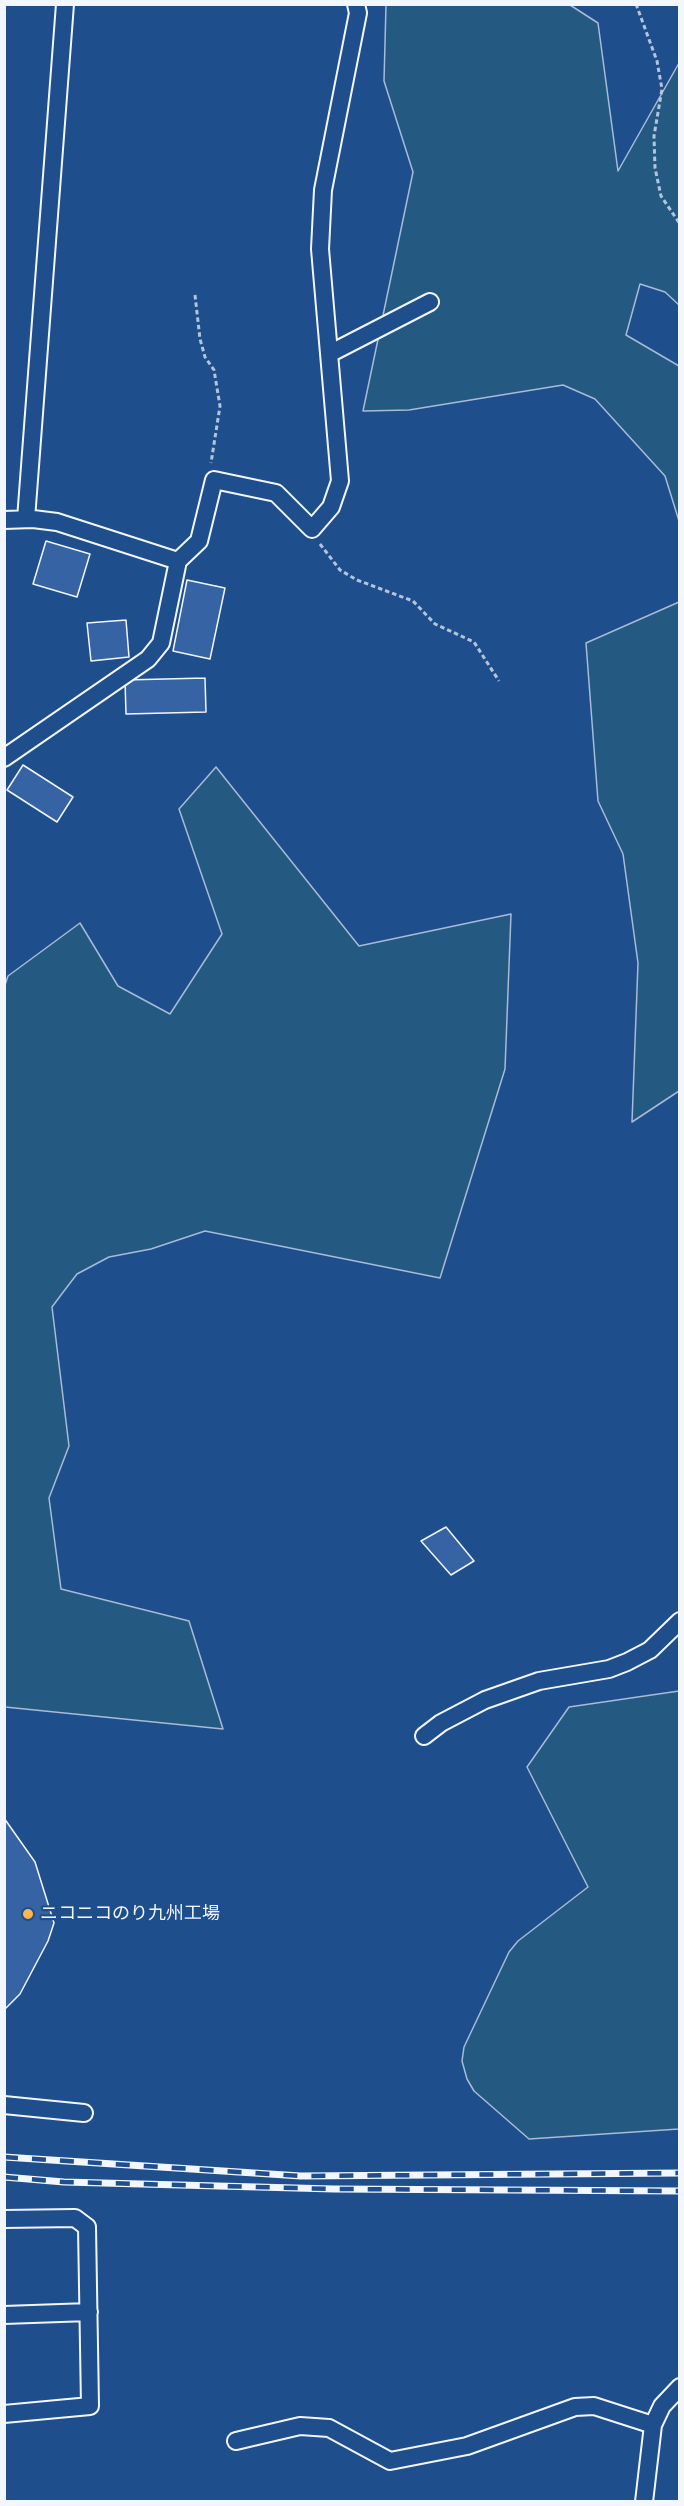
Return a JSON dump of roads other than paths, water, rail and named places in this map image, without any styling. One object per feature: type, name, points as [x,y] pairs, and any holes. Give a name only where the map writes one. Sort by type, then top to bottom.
[{"type":"street","points":[[26,519],[65,4]]},
{"type":"street","points":[[4,758],[148,659],[162,643],[178,561],[199,541],[214,480],[276,493],[312,529],[331,507],[340,481],[320,249],[323,190],[358,13],[356,4]]},
{"type":"street","points":[[329,354],[430,302]]},
{"type":"street","points":[[4,520],[26,519],[57,522],[178,561]]},
{"type":"street","points":[[424,1736],[485,1700],[539,1681],[609,1668],[627,1662],[650,1650],[680,1621]]},
{"type":"street","points":[[4,2105],[84,2113]]},
{"type":"street","points":[[4,2219],[75,2218],[87,2227],[90,2406],[4,2414]]},
{"type":"street","points":[[4,2315],[88,2312]]},
{"type":"street","points":[[644,2502],[654,2426],[662,2406],[680,2387]]},
{"type":"street","points":[[236,2441],[300,2426],[329,2428],[390,2461],[467,2445],[575,2407],[594,2406],[654,2426]]},
{"type":"railway","points":[[4,2157],[301,2176],[680,2173]]},
{"type":"railway","points":[[4,2177],[64,2182],[334,2189],[680,2191]]},
{"type":"place","name":"ニコニコのり九州工場","points":[[28,1914]]}]
